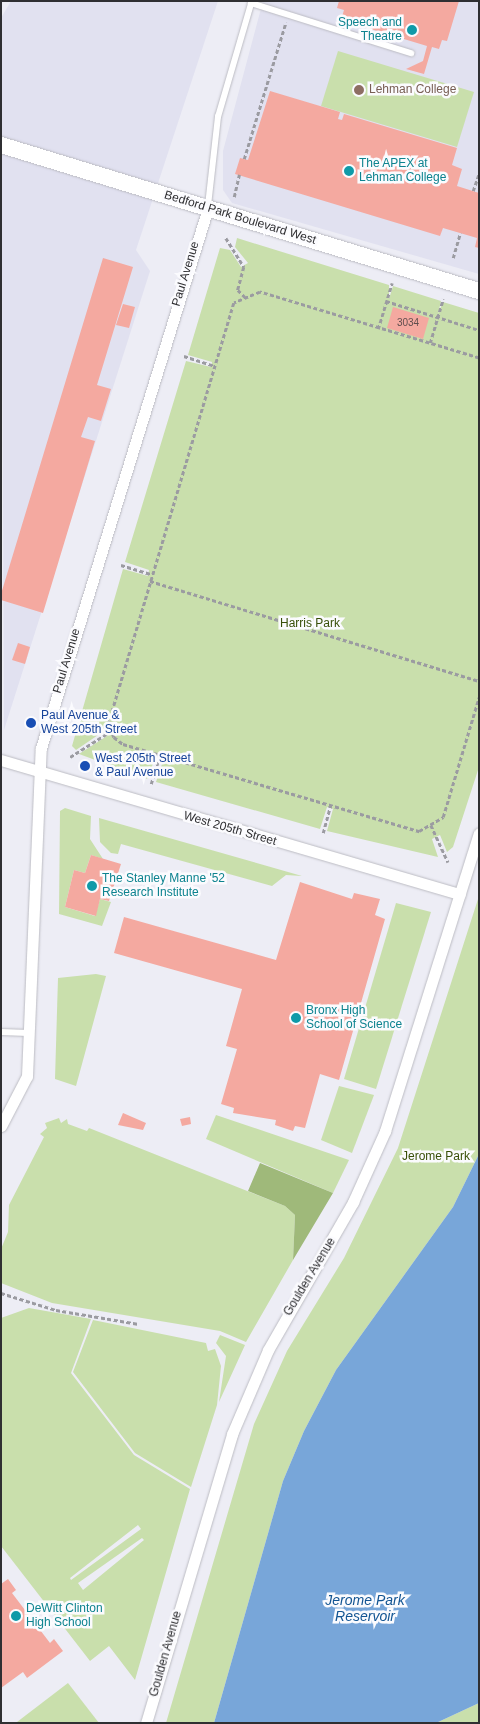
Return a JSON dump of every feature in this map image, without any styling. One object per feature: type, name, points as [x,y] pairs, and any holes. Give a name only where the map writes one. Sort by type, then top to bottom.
[{"type":"street","name":"Bedford Park Boulevard West","points":[[1,145],[479,291]]},
{"type":"street","name":"Paul Avenue","points":[[1,1126],[27,1076],[37,771],[43,738],[208,208]]},
{"type":"street","name":"West 205th Street","points":[[1,760],[460,894]]},
{"type":"street","name":"Goulden Avenue","points":[[146,1723],[232,1434],[268,1350],[340,1227],[375,1155],[406,1070],[478,835]]},
{"type":"lane","points":[[208,208],[218,117],[251,2],[411,53]]},
{"type":"lane","points":[[1,1032],[28,1033]]},
{"type":"path","points":[[244,159],[288,15]]},
{"type":"path","points":[[474,191],[479,174]]},
{"type":"path","points":[[234,197],[239,176]]},
{"type":"path","points":[[453,258],[460,233]]},
{"type":"path","points":[[226,238],[244,268],[238,286],[246,298]]},
{"type":"path","points":[[378,329],[392,283]]},
{"type":"path","points":[[479,358],[260,292],[232,307],[109,716],[111,731],[123,744],[414,831],[431,825],[443,817],[479,697]]},
{"type":"path","points":[[429,343],[443,299]]},
{"type":"path","points":[[386,301],[479,330]]},
{"type":"path","points":[[184,356],[214,366]]},
{"type":"path","points":[[121,565],[152,574]]},
{"type":"path","points":[[150,581],[479,681]]},
{"type":"path","points":[[70,757],[111,731]]},
{"type":"path","points":[[150,784],[160,754]]},
{"type":"path","points":[[323,833],[330,806]]},
{"type":"path","points":[[431,825],[448,862]]},
{"type":"path","points":[[1,1293],[56,1310],[139,1324]]},
{"type":"shaded area","points":[[11,1],[218,1],[136,250],[150,271],[4,730],[1,18]]},
{"type":"shaded area","name":"Lehman College","points":[[263,1],[479,1],[479,274],[232,203],[223,190],[223,151]]},
{"type":"green space","points":[[338,51],[474,92],[457,147],[321,106]]},
{"type":"green space","name":"Harris Park","points":[[237,238],[389,285],[389,299],[393,286],[441,301],[438,314],[443,302],[479,313],[479,767],[453,847],[447,852],[440,835],[432,839],[438,857],[327,831],[333,809],[327,807],[320,829],[156,782],[164,758],[156,756],[147,779],[79,754],[107,736],[104,731],[76,750],[72,746],[123,569],[148,576],[149,570],[125,562],[186,361],[211,367],[212,362],[188,355],[220,248],[230,250],[241,267],[248,263],[235,247]]},
{"type":"green space","points":[[65,808],[91,816],[90,839],[103,859],[91,855],[85,873],[74,870],[65,907],[95,916],[100,899],[111,902],[102,926],[59,914],[60,811]]},
{"type":"green space","points":[[99,818],[302,876],[286,875],[272,886],[121,844],[118,854],[111,853],[100,842]]},
{"type":"green space","name":"Jerome Park","points":[[479,896],[479,1154],[453,1207],[336,1370],[304,1431],[283,1481],[214,1723],[166,1723],[254,1424],[287,1351],[344,1258],[398,1148]]},
{"type":"green space","points":[[396,903],[431,912],[376,1089],[344,1079]]},
{"type":"green space","points":[[96,974],[106,976],[76,1086],[55,1079],[58,978]]},
{"type":"green space","points":[[339,1086],[374,1095],[352,1153],[321,1140]]},
{"type":"green space","points":[[216,1115],[349,1160],[333,1193],[206,1139]]},
{"type":"green space","points":[[59,1118],[61,1123],[67,1119],[68,1124],[87,1131],[89,1128],[285,1206],[295,1215],[293,1260],[246,1342],[220,1331],[52,1303],[1,1283],[1,1249],[8,1232],[9,1205],[44,1137],[40,1134],[47,1128],[45,1123]]},
{"type":"green space","points":[[260,1163],[333,1193],[293,1260],[295,1215],[285,1206],[248,1191]]},
{"type":"green space","points":[[29,1308],[91,1319],[71,1373],[134,1455],[190,1489],[135,1680],[109,1646],[90,1661],[1,1546],[1,1318]],"holes":[[[138,1525],[141,1529],[71,1580],[70,1578]],[[142,1538],[144,1540],[83,1590],[78,1583]]]},
{"type":"green space","points":[[93,1320],[206,1343],[208,1351],[215,1349],[221,1366],[217,1405],[191,1487],[135,1453],[73,1372]]},
{"type":"green space","points":[[220,1335],[245,1345],[219,1402],[226,1356],[216,1343]]},
{"type":"green space","points":[[68,1683],[99,1723],[17,1722]]},
{"type":"green space","points":[[479,1703],[479,1723],[436,1723]]},
{"type":"water","name":"Jerome Park Reservoir","points":[[479,1154],[479,1703],[436,1723],[214,1723],[283,1481],[304,1431],[336,1370],[453,1207]]},
{"type":"building","name":"Speech and Theatre","points":[[339,1],[459,1],[447,41],[442,40],[439,49],[432,47],[424,74],[406,69],[423,61],[427,46],[341,20],[344,10],[337,8]]},
{"type":"building","name":"The APEX at Lehman College","points":[[270,91],[340,112],[338,119],[342,120],[344,114],[457,148],[452,165],[462,169],[457,186],[479,193],[479,248],[475,247],[477,238],[443,228],[440,236],[235,174],[240,158],[248,160]]},
{"type":"building","points":[[103,258],[133,267],[97,385],[111,389],[101,421],[88,417],[81,437],[95,441],[43,613],[1,600],[1,594]]},
{"type":"building","points":[[123,304],[135,307],[129,328],[116,325]]},
{"type":"building","points":[[393,307],[429,318],[423,339],[387,328]]},
{"type":"building","points":[[18,643],[30,647],[25,664],[12,660]]},
{"type":"building","name":"The Stanley Manne '52 Research Institute","points":[[91,855],[121,864],[109,901],[100,899],[96,916],[65,907],[74,870],[85,873]]},
{"type":"building","name":"Bronx High School of Science","points":[[300,882],[352,899],[354,893],[380,899],[375,915],[385,919],[339,1080],[320,1074],[305,1128],[295,1126],[293,1131],[275,1125],[276,1120],[233,1113],[234,1108],[221,1104],[237,1049],[226,1046],[242,989],[114,953],[124,917],[276,960]]},
{"type":"building","points":[[123,1113],[146,1123],[143,1130],[118,1125]]},
{"type":"building","points":[[190,1117],[191,1124],[182,1126],[180,1119]]},
{"type":"building","name":"DeWitt Clinton High School","points":[[8,1579],[16,1590],[12,1593],[50,1643],[54,1639],[63,1651],[27,1678],[23,1672],[1,1688],[1,1584]]},
{"type":"place","name":"Speech and Theatre","points":[[412,30]]},
{"type":"place","name":"Lehman College","points":[[359,90]]},
{"type":"place","name":"The APEX at Lehman College","points":[[349,171]]},
{"type":"place","name":"Paul Avenue & West 205th Street","points":[[31,723]]},
{"type":"place","name":"West 205th Street & Paul Avenue","points":[[85,766]]},
{"type":"place","name":"The Stanley Manne '52 Research Institute","points":[[92,886]]},
{"type":"place","name":"Bronx High School of Science","points":[[296,1018]]},
{"type":"place","name":"DeWitt Clinton High School","points":[[16,1616]]}]
